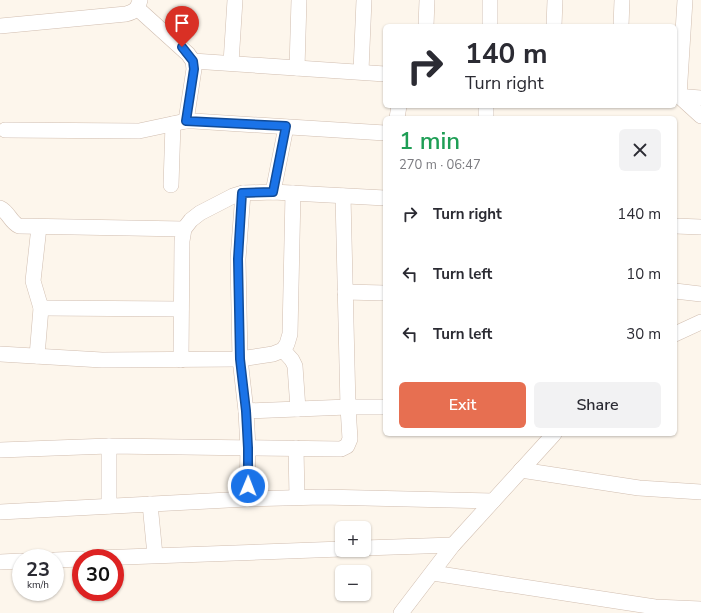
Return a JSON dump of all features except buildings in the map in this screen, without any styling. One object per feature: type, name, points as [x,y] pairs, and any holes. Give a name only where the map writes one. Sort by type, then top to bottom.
[{"type":"street","points":[[231,63],[235,0]]},
{"type":"street","points":[[297,68],[299,0]]},
{"type":"street","points":[[361,71],[364,0]]},
{"type":"street","points":[[426,24],[427,0]]},
{"type":"street","points":[[490,0],[490,24]]},
{"type":"street","points":[[554,24],[555,0]]},
{"type":"street","points":[[621,24],[622,0]]},
{"type":"street","points":[[677,96],[685,0]]},
{"type":"street","points":[[0,26],[126,14],[132,13],[139,4],[182,47],[193,61],[194,69],[180,123],[171,185]]},
{"type":"street","points":[[193,61],[361,71],[383,74]]},
{"type":"street","points":[[677,96],[701,98]]},
{"type":"street","points":[[677,96],[701,116]]},
{"type":"street","points":[[5,130],[139,131],[180,123],[286,126],[383,133]]},
{"type":"street","points":[[273,192],[286,126]]},
{"type":"street","points":[[181,360],[182,241],[184,229],[191,220],[200,213],[242,193],[273,192],[383,198]]},
{"type":"street","points":[[242,193],[238,259],[240,359],[246,411],[248,448],[247,499]]},
{"type":"street","points":[[0,354],[102,360],[181,360],[240,359],[273,354],[283,350],[287,344],[290,334],[293,193]]},
{"type":"street","points":[[0,450],[109,446],[341,449],[347,446],[350,439],[343,196]]},
{"type":"street","points":[[0,208],[8,214],[14,224],[19,226],[184,229]]},
{"type":"street","points":[[677,226],[701,227]]},
{"type":"street","points":[[37,356],[41,308],[33,281],[39,227]]},
{"type":"street","points":[[677,291],[701,294]]},
{"type":"street","points":[[345,292],[383,294]]},
{"type":"street","points":[[41,308],[181,309]]},
{"type":"street","points":[[677,333],[701,322]]},
{"type":"street","points":[[283,350],[295,366],[298,409]]},
{"type":"street","points":[[246,411],[383,407]]},
{"type":"street","points":[[401,613],[453,545],[552,436]]},
{"type":"street","points":[[109,446],[109,506]]},
{"type":"street","points":[[296,448],[298,497]]},
{"type":"street","points":[[521,470],[639,488],[701,492]]},
{"type":"street","points":[[0,512],[298,497],[492,501]]},
{"type":"street","points":[[150,504],[155,555]]},
{"type":"street","points":[[371,548],[453,545]]},
{"type":"street","points":[[124,557],[335,549]]},
{"type":"street","points":[[0,562],[12,561]]},
{"type":"street","points":[[433,572],[655,607],[701,609]]},
{"type":"route","points":[[182,47],[193,61],[194,69],[186,121],[286,126],[273,192],[242,193],[238,259],[240,359],[246,411],[248,486]]}]
